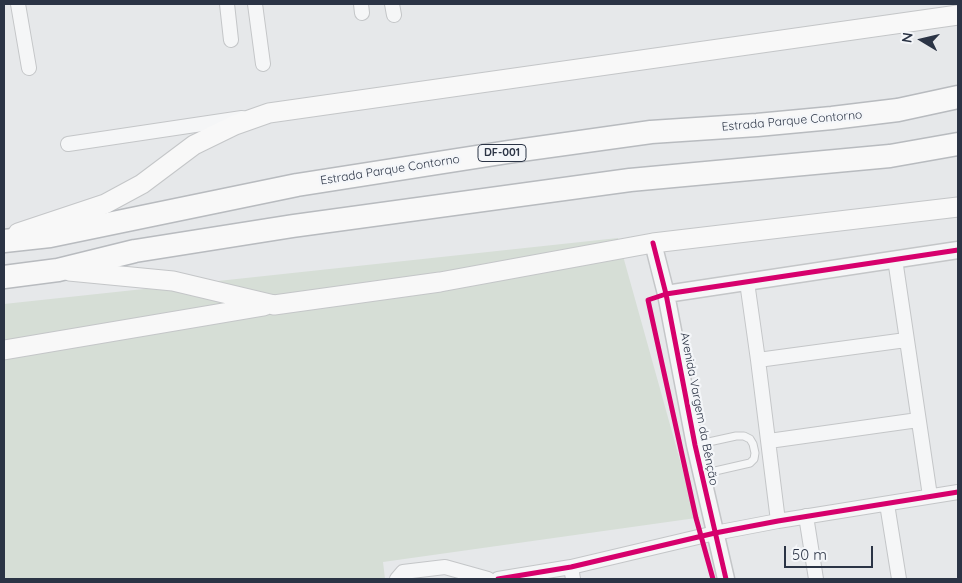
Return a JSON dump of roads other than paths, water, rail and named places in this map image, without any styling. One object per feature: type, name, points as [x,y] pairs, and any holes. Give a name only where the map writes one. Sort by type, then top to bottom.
[{"type":"highway","name":"Estrada Parque Contorno","points":[[4,241],[50,236],[297,185],[508,152],[652,132],[842,117],[898,110],[958,96]]},
{"type":"highway","points":[[4,277],[58,270],[135,252],[312,224],[630,180],[890,156],[958,144]]},
{"type":"main road","points":[[4,237],[64,219],[104,204],[142,184],[194,146],[235,125],[270,113],[958,15]]},
{"type":"main road","points":[[4,350],[274,305],[440,282],[652,242],[958,207]]},
{"type":"main road","points":[[58,270],[174,281],[274,305]]},
{"type":"street","points":[[18,4],[29,68]]},
{"type":"street","points":[[226,4],[231,40]]},
{"type":"street","points":[[255,4],[263,64]]},
{"type":"street","points":[[68,144],[270,113]]},
{"type":"street","name":"Avenida Vargem da Bênção","points":[[652,242],[666,294],[701,474],[726,579]]},
{"type":"street","points":[[666,294],[958,250]]},
{"type":"street","points":[[894,259],[930,496]]},
{"type":"street","points":[[747,282],[778,521]]},
{"type":"street","points":[[758,360],[906,340]]},
{"type":"street","points":[[769,441],[918,420]]},
{"type":"street","points":[[498,579],[572,573],[715,533],[806,516],[958,492]]},
{"type":"street","points":[[887,504],[899,579]]},
{"type":"street","points":[[806,516],[816,579]]},
{"type":"street","points":[[398,579],[403,572],[445,567],[488,579]]},
{"type":"lane","points":[[695,445],[736,436],[744,436],[750,439],[753,444],[754,459],[750,463],[701,474]]}]
